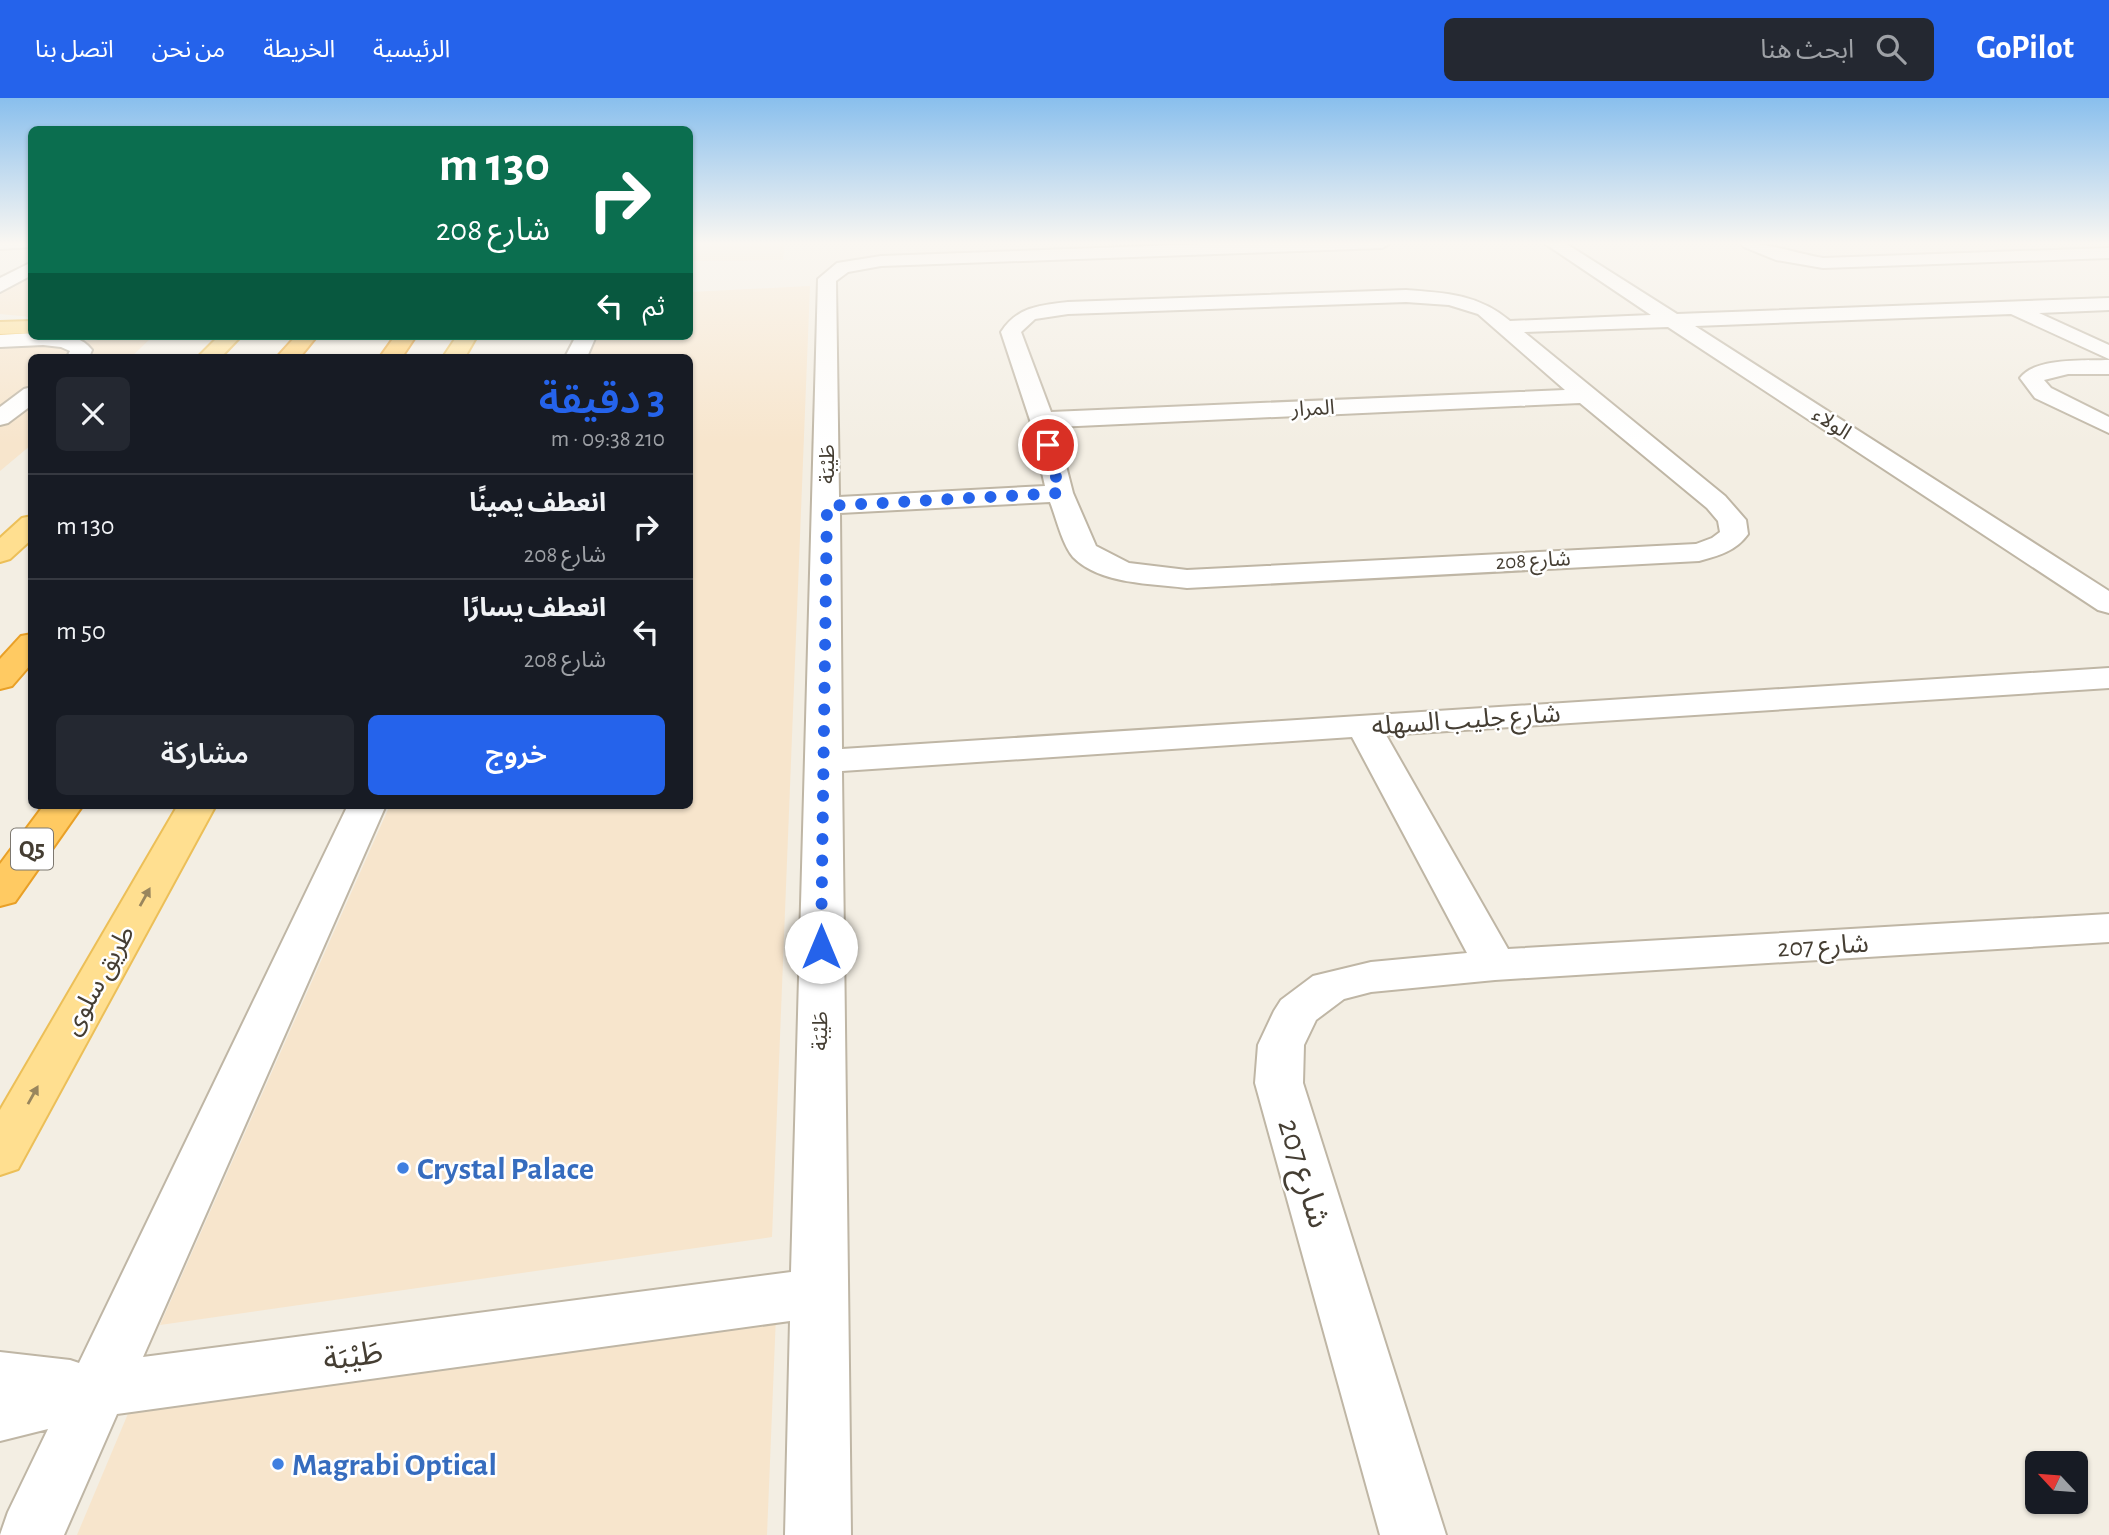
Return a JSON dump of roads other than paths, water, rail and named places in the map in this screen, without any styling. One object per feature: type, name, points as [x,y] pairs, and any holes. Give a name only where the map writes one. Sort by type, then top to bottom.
[{"type":"highway","points":[[291,354],[303,340]]},
{"type":"highway","points":[[393,354],[404,340]]},
{"type":"highway","points":[[0,680],[28,648]]},
{"type":"highway","name":"Q5","points":[[0,893],[61,809]]},
{"type":"main road","points":[[0,321],[28,321]]},
{"type":"main road","points":[[0,328],[28,327]]},
{"type":"main road","points":[[212,354],[227,340]]},
{"type":"main road","points":[[1,552],[28,528]]},
{"type":"main road","name":"طريق سلوى","points":[[0,1155],[195,809]]},
{"type":"street","name":"طَيْبَة","points":[[818,1535],[817,1293],[827,310]]},
{"type":"street","name":"شارع 208","points":[[1048,310],[1025,316],[1015,324],[1012,332],[1042,420],[1060,493],[1084,551],[1123,571],[1187,579],[1699,552],[1723,544],[1734,534],[1732,520],[1716,502],[1585,396],[1485,310]]},
{"type":"street","name":"الولاء","points":[[1658,310],[2109,604]]},
{"type":"street","points":[[1507,327],[1933,310]]},
{"type":"street","points":[[2019,310],[2109,353]]},
{"type":"street","points":[[0,341],[48,340],[76,344],[81,350],[79,354]]},
{"type":"street","points":[[2109,367],[2056,370],[2038,373],[2031,378],[2043,393],[2109,426]]},
{"type":"street","name":"المرار","points":[[1042,420],[1585,396]]},
{"type":"street","points":[[0,418],[28,397]]},
{"type":"street","points":[[827,506],[1060,493]]},
{"type":"street","name":"شارع جليب السهله","points":[[822,761],[2109,678]]},
{"type":"street","points":[[1363,726],[1495,965]]},
{"type":"street","points":[[31,1535],[365,809]]},
{"type":"street","name":"شارع 207","points":[[1413,1535],[1279,1083],[1281,1045],[1297,1011],[1329,987],[1371,977],[1495,965],[2109,928]]},
{"type":"street","name":"طَيْبَة","points":[[0,1413],[96,1390],[817,1293]]},
{"type":"street","name":"طَيْبَة","points":[[0,1379],[96,1390]]},
{"type":"place","name":"Crystal Palace","points":[[403,1168]]},
{"type":"place","name":"Magrabi Optical","points":[[278,1464]]}]
